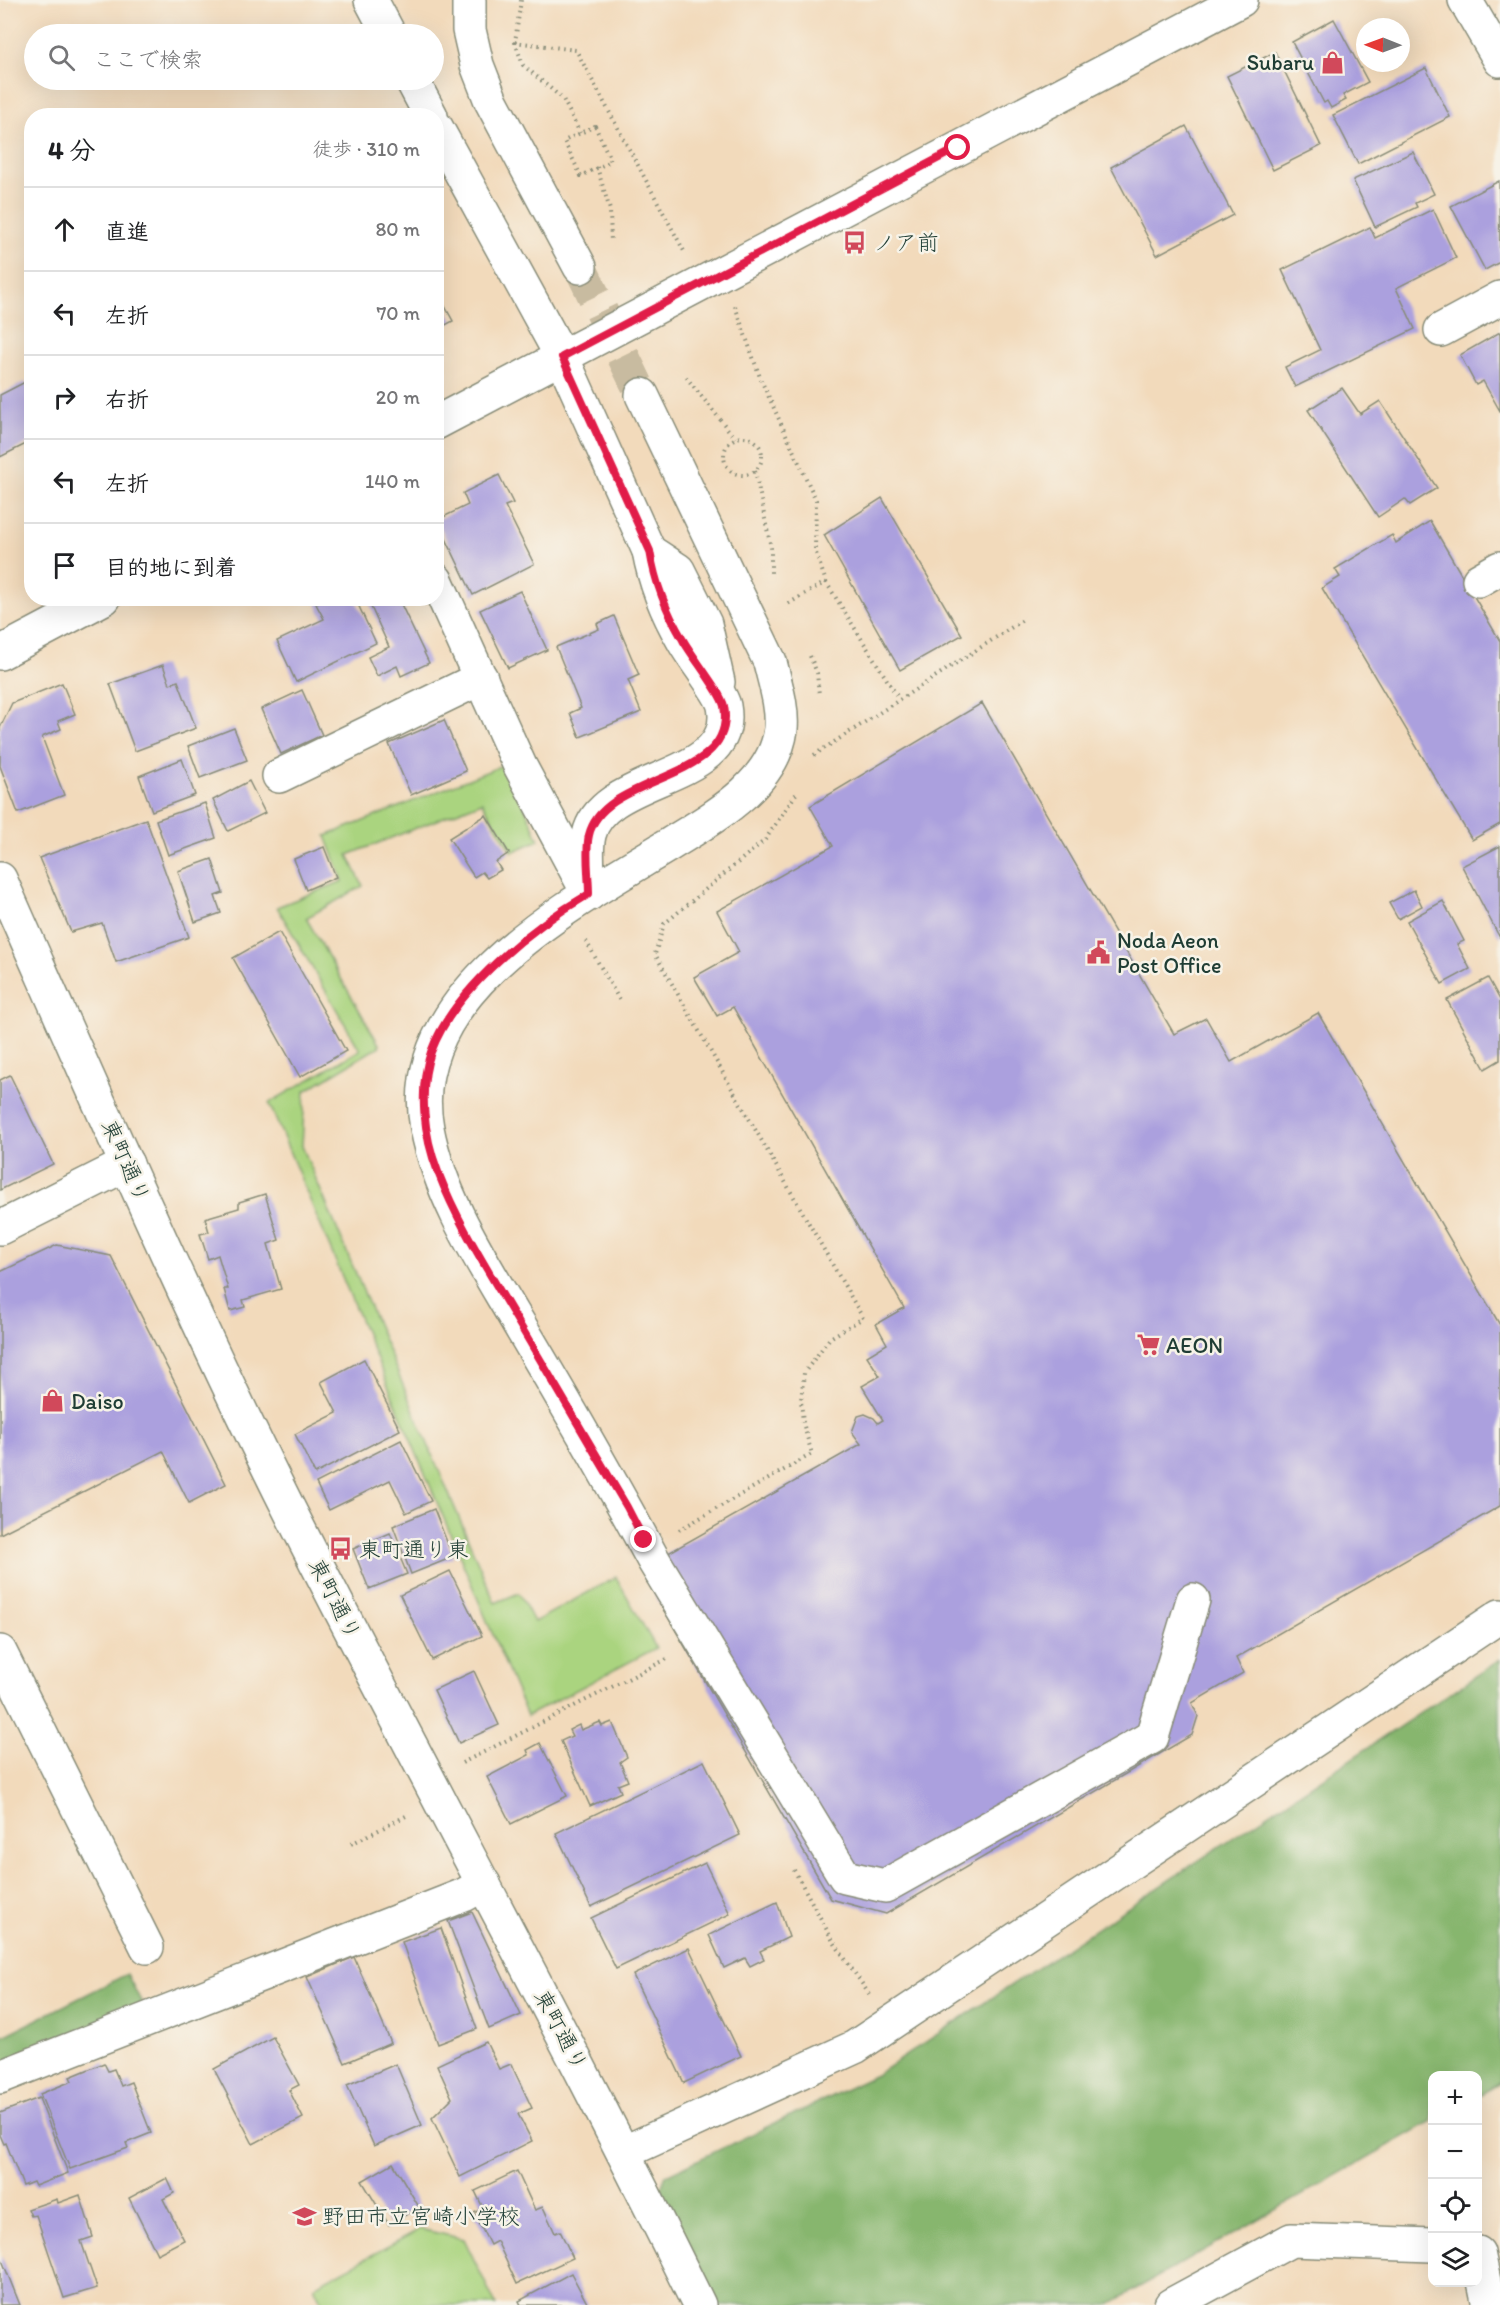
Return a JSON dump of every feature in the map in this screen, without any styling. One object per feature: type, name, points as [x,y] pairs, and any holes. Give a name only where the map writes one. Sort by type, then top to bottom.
[{"type":"street","points":[[372,0],[384,24]]},
{"type":"street","points":[[469,0],[469,30],[480,74],[491,100],[580,267]]},
{"type":"street","points":[[444,419],[1241,0]]},
{"type":"street","points":[[1465,0],[1500,60]]},
{"type":"street","points":[[417,90],[427,108]]},
{"type":"street","points":[[444,142],[562,357],[650,551],[655,581],[682,639],[724,705],[722,736],[705,757],[618,799],[603,812],[589,834],[589,894]]},
{"type":"street","points":[[1441,330],[1500,298]]},
{"type":"street","points":[[642,395],[770,662],[779,700],[781,730],[771,757],[757,780],[710,819],[567,907],[497,963],[466,996],[445,1025],[431,1053],[424,1091],[426,1126],[438,1171],[480,1258],[627,1507],[654,1561],[845,1877],[885,1886],[1152,1737],[1193,1600]]},
{"type":"street","points":[[444,597],[520,766],[589,894]]},
{"type":"street","points":[[0,653],[89,606]]},
{"type":"street","points":[[279,776],[481,678]]},
{"type":"street","name":"東町通り","points":[[0,879],[203,1332],[303,1537],[625,2152],[699,2305]]},
{"type":"street","points":[[0,1228],[127,1164]]},
{"type":"street","points":[[625,2152],[855,2047],[1500,1616]]},
{"type":"street","points":[[0,1652],[147,1947]]},
{"type":"street","points":[[0,2077],[464,1894],[484,1884]]},
{"type":"street","points":[[1171,2305],[1291,2240],[1428,2245]]},
{"type":"street","points":[[1482,2245],[1500,2241]]},
{"type":"street","points":[[1482,2272],[1489,2305]]},
{"type":"path","points":[[521,0],[515,42],[523,65],[563,99],[580,133]]},
{"type":"path","points":[[515,42],[576,50],[686,255]]},
{"type":"path","points":[[595,126],[611,161],[581,176],[564,141],[580,133],[595,126]]},
{"type":"path","points":[[597,167],[610,210],[610,244]]},
{"type":"path","points":[[735,305],[761,380],[816,500],[815,550],[826,582],[900,699]]},
{"type":"path","points":[[686,377],[735,438]]},
{"type":"path","points":[[749,437],[759,445],[762,462],[755,471],[745,476],[738,475],[726,465],[725,452],[735,438],[749,437]]},
{"type":"path","points":[[755,471],[771,548]]},
{"type":"path","points":[[786,605],[826,582]]},
{"type":"path","points":[[811,762],[815,752],[1023,620]]},
{"type":"path","points":[[673,1533],[812,1454],[803,1423],[801,1400],[804,1373],[830,1338],[863,1318],[655,954],[664,924],[765,840],[797,792]]},
{"type":"path","points":[[581,933],[620,1000]]},
{"type":"path","points":[[429,1779],[675,1654]]},
{"type":"path","points":[[351,1844],[416,1811]]},
{"type":"green space","points":[[506,764],[539,840],[512,852],[482,802],[348,855],[363,886],[306,918],[380,1046],[305,1091],[302,1146],[495,1603],[519,1593],[534,1622],[616,1577],[656,1648],[527,1716],[269,1103],[360,1050],[277,907],[343,881],[326,836]]},
{"type":"green space","points":[[1500,1660],[1500,2083],[1482,2094],[1482,2071],[1428,2071],[1428,2123],[1108,2305],[718,2305],[661,2188],[666,2175],[876,2075]]},
{"type":"green space","points":[[127,1974],[145,2009],[0,2069],[0,2038]]},
{"type":"green space","points":[[420,2229],[464,2239],[496,2305],[323,2305],[314,2286]]},
{"type":"building","points":[[1334,19],[1356,60],[1356,72],[1363,72],[1368,82],[1343,95],[1346,100],[1331,108],[1327,101],[1324,103],[1292,42]]},
{"type":"building","points":[[1275,52],[1321,146],[1273,170],[1227,76]]},
{"type":"building","points":[[1426,68],[1450,117],[1358,164],[1333,115]]},
{"type":"building","points":[[1186,126],[1233,215],[1157,255],[1111,167]]},
{"type":"building","points":[[1413,152],[1434,194],[1415,203],[1417,207],[1375,227],[1353,180]]},
{"type":"building","points":[[1499,181],[1500,262],[1485,270],[1451,206]]},
{"type":"building","points":[[1433,209],[1456,258],[1396,288],[1415,329],[1295,387],[1285,367],[1320,350],[1282,270],[1370,227],[1375,238]]},
{"type":"building","points":[[444,305],[453,321],[444,326]]},
{"type":"building","points":[[1500,332],[1500,411],[1483,381],[1476,385],[1460,355]]},
{"type":"building","points":[[24,383],[24,445],[0,457],[0,395]]},
{"type":"building","points":[[1342,388],[1360,414],[1380,401],[1437,488],[1410,505],[1405,499],[1378,517],[1308,410]]},
{"type":"building","points":[[499,475],[513,503],[505,506],[534,564],[473,595],[444,535],[444,517],[468,505],[463,493]]},
{"type":"building","points":[[882,498],[962,635],[900,670],[824,535]]},
{"type":"building","points":[[1430,521],[1500,641],[1500,824],[1472,840],[1322,588],[1340,577],[1335,569],[1392,535],[1396,543]]},
{"type":"building","points":[[520,591],[547,650],[508,668],[480,610]]},
{"type":"building","points":[[317,606],[359,606],[376,643],[296,682],[277,641],[324,619]]},
{"type":"building","points":[[371,606],[402,606],[429,663],[401,676],[397,666],[377,676],[368,657],[389,647]]},
{"type":"building","points":[[614,616],[639,675],[628,680],[641,712],[580,737],[570,713],[581,708],[556,647],[599,629],[597,624]]},
{"type":"building","points":[[163,665],[170,684],[178,681],[196,728],[135,751],[110,684]]},
{"type":"building","points":[[62,683],[75,714],[58,721],[61,729],[42,737],[64,795],[18,813],[0,766],[0,728],[12,703]]},
{"type":"building","points":[[302,690],[322,735],[281,754],[261,709]]},
{"type":"building","points":[[982,703],[1174,1034],[1206,1018],[1231,1062],[1318,1013],[1500,1325],[1500,1506],[1236,1658],[1243,1673],[1192,1703],[1198,1716],[1192,1735],[886,1914],[831,1899],[640,1569],[861,1444],[852,1432],[858,1416],[865,1414],[874,1418],[878,1423],[883,1420],[862,1386],[880,1376],[867,1356],[887,1344],[876,1324],[904,1308],[733,1007],[717,1016],[694,977],[739,952],[717,911],[833,846],[810,806]]},
{"type":"building","points":[[444,720],[466,771],[411,795],[389,744]]},
{"type":"building","points":[[234,728],[247,760],[200,778],[188,746]]},
{"type":"building","points":[[182,759],[195,795],[152,811],[139,776]]},
{"type":"building","points":[[249,781],[265,813],[228,831],[213,800]]},
{"type":"building","points":[[205,803],[216,838],[168,855],[156,820]]},
{"type":"building","points":[[486,815],[509,853],[496,862],[501,870],[487,878],[482,872],[474,877],[449,838]]},
{"type":"building","points":[[146,819],[189,937],[116,962],[102,923],[71,932],[39,858]]},
{"type":"building","points":[[1500,846],[1500,938],[1462,866]]},
{"type":"building","points":[[324,847],[336,877],[306,890],[294,859]]},
{"type":"building","points":[[212,859],[223,893],[215,896],[221,913],[195,922],[178,871]]},
{"type":"building","points":[[1414,890],[1422,906],[1398,919],[1389,903]]},
{"type":"building","points":[[1443,901],[1464,941],[1457,944],[1470,969],[1442,984],[1407,921]]},
{"type":"building","points":[[279,932],[346,1051],[300,1077],[233,958]]},
{"type":"building","points":[[1488,978],[1500,1000],[1500,1060],[1485,1069],[1447,1000]]},
{"type":"building","points":[[10,1075],[53,1164],[0,1190],[0,1080]]},
{"type":"building","points":[[265,1194],[279,1240],[268,1244],[281,1289],[243,1300],[245,1307],[230,1311],[224,1289],[228,1289],[218,1255],[208,1259],[200,1234],[209,1232],[205,1218],[239,1208],[239,1202]]},
{"type":"building","points":[[57,1245],[111,1256],[226,1484],[189,1503],[163,1451],[0,1534],[0,1272]]},
{"type":"building","points":[[364,1359],[400,1430],[315,1474],[295,1434],[337,1413],[321,1382]]},
{"type":"building","points":[[401,1440],[431,1501],[406,1513],[390,1480],[329,1510],[316,1483]]},
{"type":"building","points":[[434,1509],[453,1557],[411,1574],[393,1526]]},
{"type":"building","points":[[390,1533],[407,1574],[369,1589],[353,1549]]},
{"type":"building","points":[[450,1571],[482,1636],[432,1660],[400,1595]]},
{"type":"building","points":[[474,1671],[499,1725],[459,1743],[434,1690]]},
{"type":"building","points":[[600,1722],[602,1726],[612,1722],[627,1757],[620,1762],[628,1781],[618,1785],[621,1792],[590,1806],[561,1741],[572,1736],[569,1730],[579,1725],[581,1730]]},
{"type":"building","points":[[540,1743],[567,1796],[511,1824],[487,1777],[529,1755],[527,1750]]},
{"type":"building","points":[[704,1761],[740,1835],[591,1907],[556,1833]]},
{"type":"building","points":[[705,1863],[730,1914],[616,1969],[591,1918]]},
{"type":"building","points":[[777,1902],[789,1937],[760,1951],[764,1959],[750,1966],[745,1958],[724,1968],[709,1935]]},
{"type":"building","points":[[472,1912],[521,2015],[489,2029],[448,1921]]},
{"type":"building","points":[[441,1928],[477,2029],[438,2044],[402,1942]]},
{"type":"building","points":[[689,1948],[741,2056],[684,2083],[633,1975]]},
{"type":"building","points":[[354,1957],[391,2043],[345,2063],[307,1977]]},
{"type":"building","points":[[273,2037],[299,2085],[289,2090],[303,2118],[253,2144],[214,2069]]},
{"type":"building","points":[[486,2042],[499,2069],[511,2064],[532,2108],[518,2114],[532,2141],[460,2177],[432,2118],[452,2098],[437,2065]]},
{"type":"building","points":[[104,2063],[108,2071],[114,2069],[121,2086],[131,2082],[151,2133],[126,2143],[128,2148],[70,2169],[40,2094],[72,2081],[70,2077]]},
{"type":"building","points":[[396,2064],[422,2125],[374,2146],[347,2085]]},
{"type":"building","points":[[39,2098],[68,2173],[35,2186],[33,2182],[23,2186],[6,2143],[4,2144],[0,2135],[0,2113]]},
{"type":"building","points":[[393,2163],[419,2207],[389,2225],[362,2181]]},
{"type":"building","points":[[517,2171],[535,2210],[543,2207],[555,2233],[560,2231],[573,2258],[517,2284],[497,2241],[490,2245],[474,2213],[483,2208],[475,2191]]},
{"type":"building","points":[[167,2178],[174,2193],[163,2199],[184,2240],[157,2254],[129,2198]]},
{"type":"building","points":[[80,2195],[93,2237],[81,2241],[97,2288],[64,2298],[36,2215],[31,2216],[28,2209],[57,2199],[58,2203]]},
{"type":"building","points":[[0,2255],[20,2305],[0,2305]]},
{"type":"building","points":[[571,2273],[588,2305],[521,2305],[519,2301]]},
{"type":"tunnel","points":[[580,267],[642,395]]},
{"type":"place","name":"Subaru","points":[[1332,62]]},
{"type":"place","name":"ノア前","points":[[855,242]]},
{"type":"place","name":"Noda Aeon Post Office","points":[[1099,953]]},
{"type":"place","name":"AEON","points":[[1148,1345]]},
{"type":"place","name":"Daiso","points":[[53,1401]]},
{"type":"place","name":"東町通り東","points":[[341,1549]]},
{"type":"place","name":"野田市立宮崎小学校","points":[[304,2216]]},
{"type":"route","points":[[644,1540],[627,1507],[480,1258],[438,1171],[426,1126],[424,1091],[431,1053],[445,1025],[466,996],[497,963],[567,907],[589,894],[589,834],[603,812],[618,799],[705,757],[722,736],[724,705],[682,639],[655,581],[650,551],[562,357],[958,148]]}]
